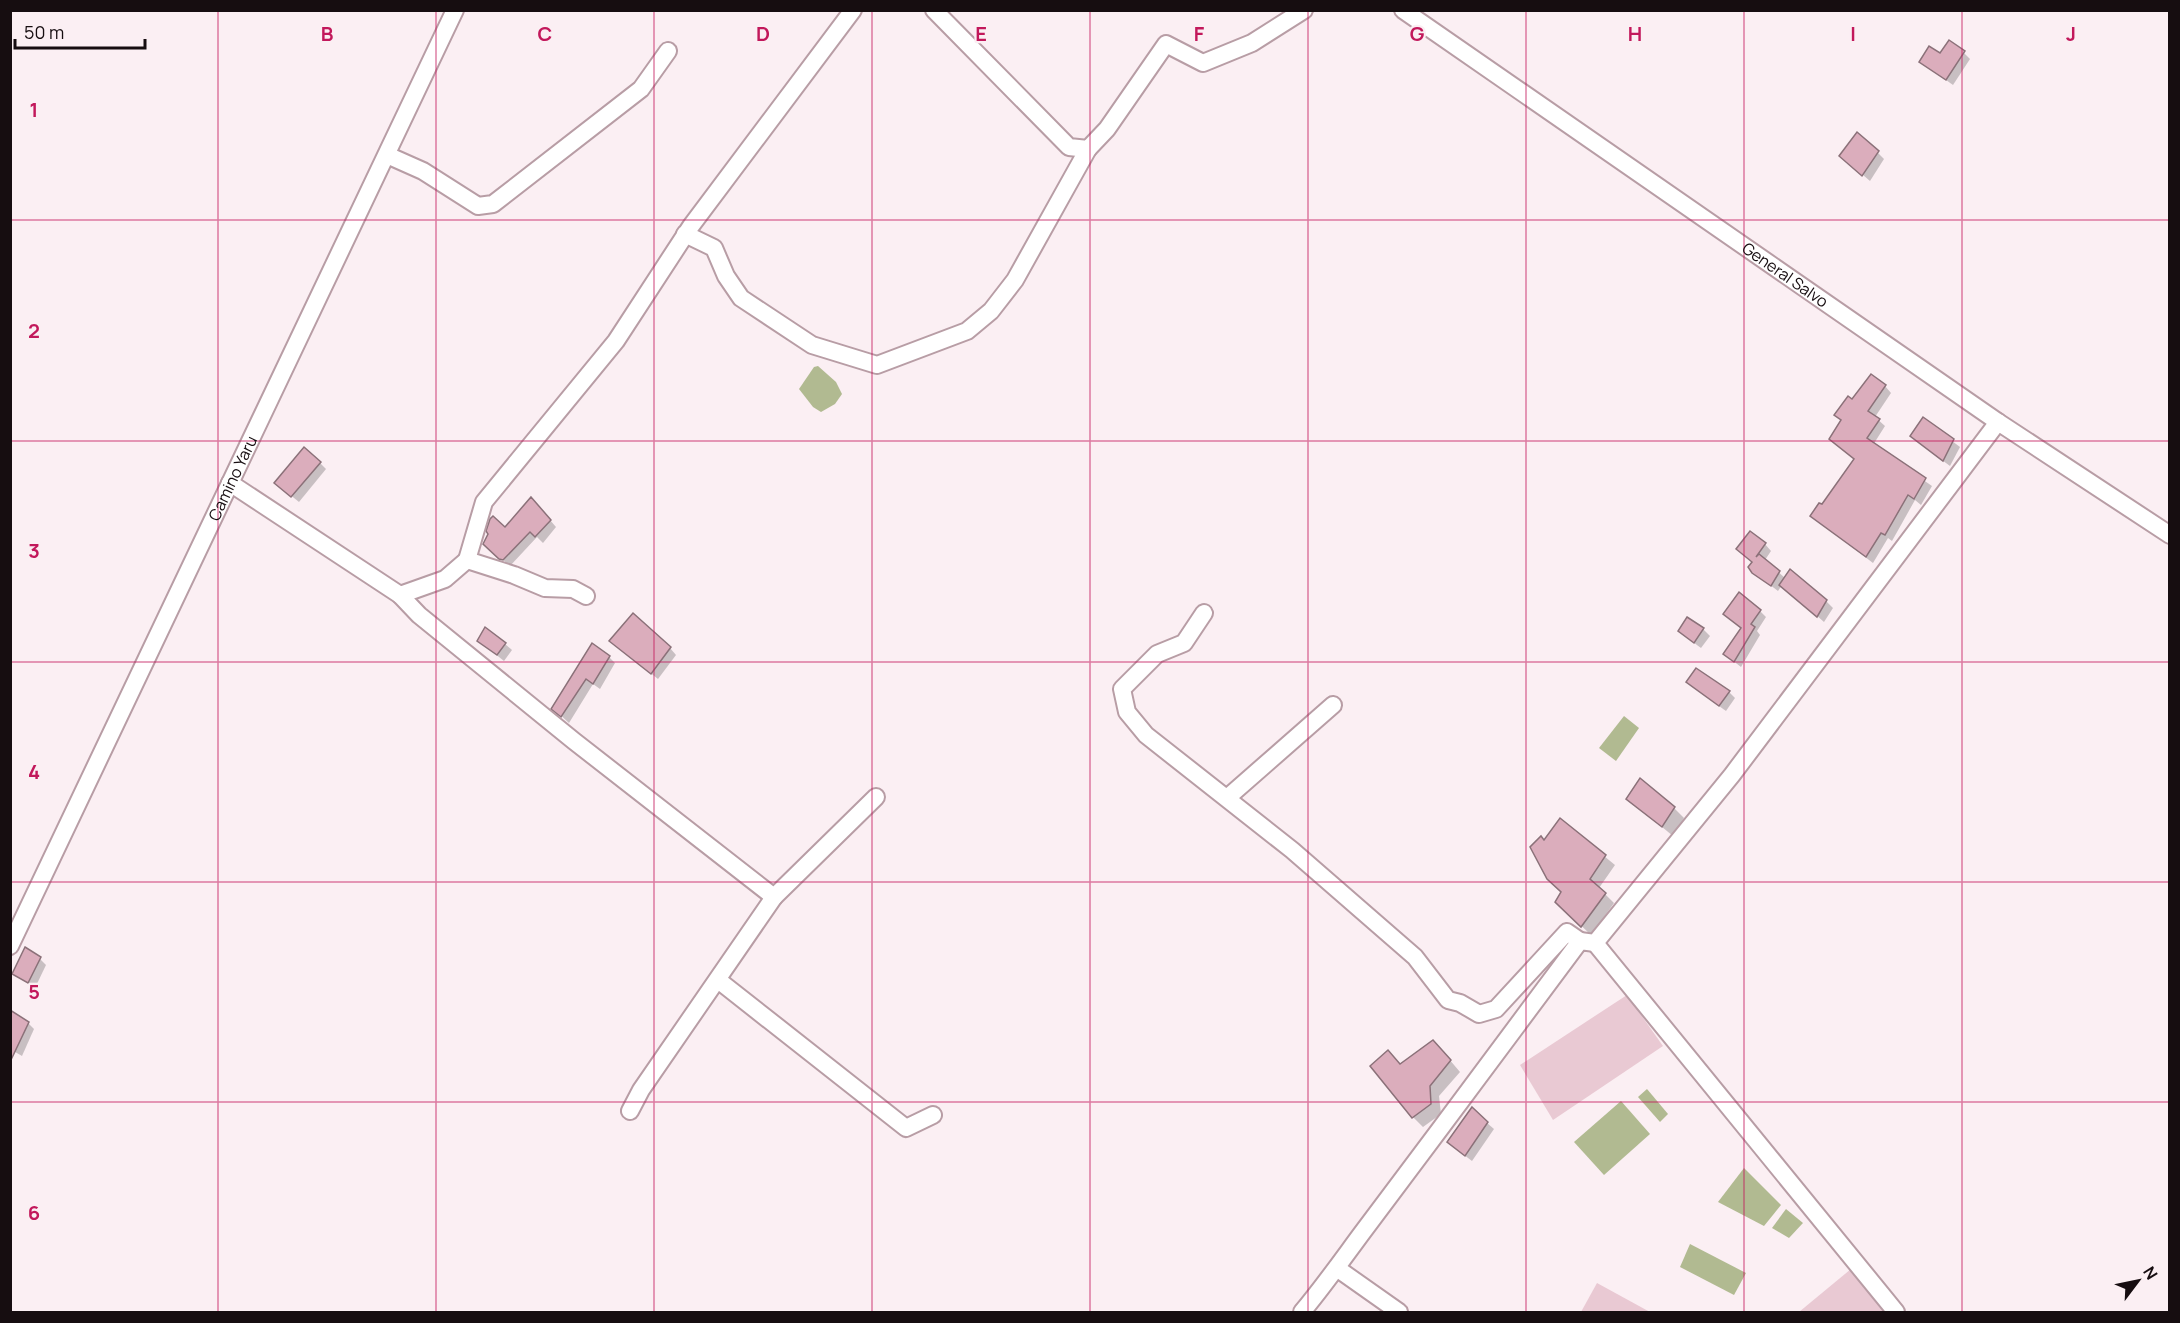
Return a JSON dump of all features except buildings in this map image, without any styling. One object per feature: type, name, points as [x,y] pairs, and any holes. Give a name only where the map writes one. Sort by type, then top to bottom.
[{"type":"street","name":"Camino Yaru","points":[[10,946],[455,10]]},
{"type":"street","points":[[400,595],[445,579],[467,560],[484,502],[616,341],[685,234],[853,10]]},
{"type":"street","points":[[934,10],[1069,147],[1088,149]]},
{"type":"street","points":[[685,234],[714,248],[726,276],[741,298],[812,345],[877,364],[967,331],[991,311],[1015,280],[1088,149],[1107,129],[1166,44],[1203,63],[1252,43],[1304,10]]},
{"type":"street","name":"General Salvo","points":[[1403,10],[1794,278],[1998,422],[2169,536]]},
{"type":"street","points":[[387,155],[423,171],[478,206],[493,204],[641,89],[668,51]]},
{"type":"street","points":[[1302,1312],[1338,1269],[1361,1235],[1588,942],[1732,775],[1998,422]]},
{"type":"street","points":[[230,483],[400,595],[419,615],[574,741],[774,897]]},
{"type":"street","points":[[467,560],[545,588],[573,589],[586,596]]},
{"type":"street","points":[[1204,613],[1184,643],[1157,654],[1122,689],[1127,712],[1146,735],[1292,850],[1415,957],[1448,1000],[1460,1003],[1479,1014],[1496,1009],[1567,932],[1588,942],[1896,1312]]},
{"type":"street","points":[[1227,798],[1333,705]]},
{"type":"street","points":[[630,1111],[641,1090],[774,897],[876,798]]},
{"type":"street","points":[[718,980],[906,1128],[933,1115]]},
{"type":"street","points":[[1338,1269],[1399,1312]]},
{"type":"shaded area","points":[[818,366],[836,382],[842,394],[835,404],[821,412],[813,407],[799,389],[814,367]]},
{"type":"shaded area","points":[[1624,716],[1639,728],[1616,761],[1599,748]]},
{"type":"shaded area","points":[[1627,995],[1663,1046],[1553,1120],[1520,1065]]},
{"type":"shaded area","points":[[1647,1089],[1668,1114],[1660,1122],[1638,1097]]},
{"type":"shaded area","points":[[1621,1101],[1650,1134],[1604,1175],[1574,1142]]},
{"type":"shaded area","points":[[1744,1168],[1781,1205],[1764,1226],[1718,1202]]},
{"type":"shaded area","points":[[1786,1209],[1803,1223],[1789,1238],[1772,1228]]},
{"type":"shaded area","points":[[1690,1244],[1746,1273],[1734,1295],[1680,1267]]},
{"type":"shaded area","points":[[1851,1269],[1888,1312],[1799,1312]]},
{"type":"shaded area","points":[[1597,1283],[1650,1312],[1581,1312]]}]
